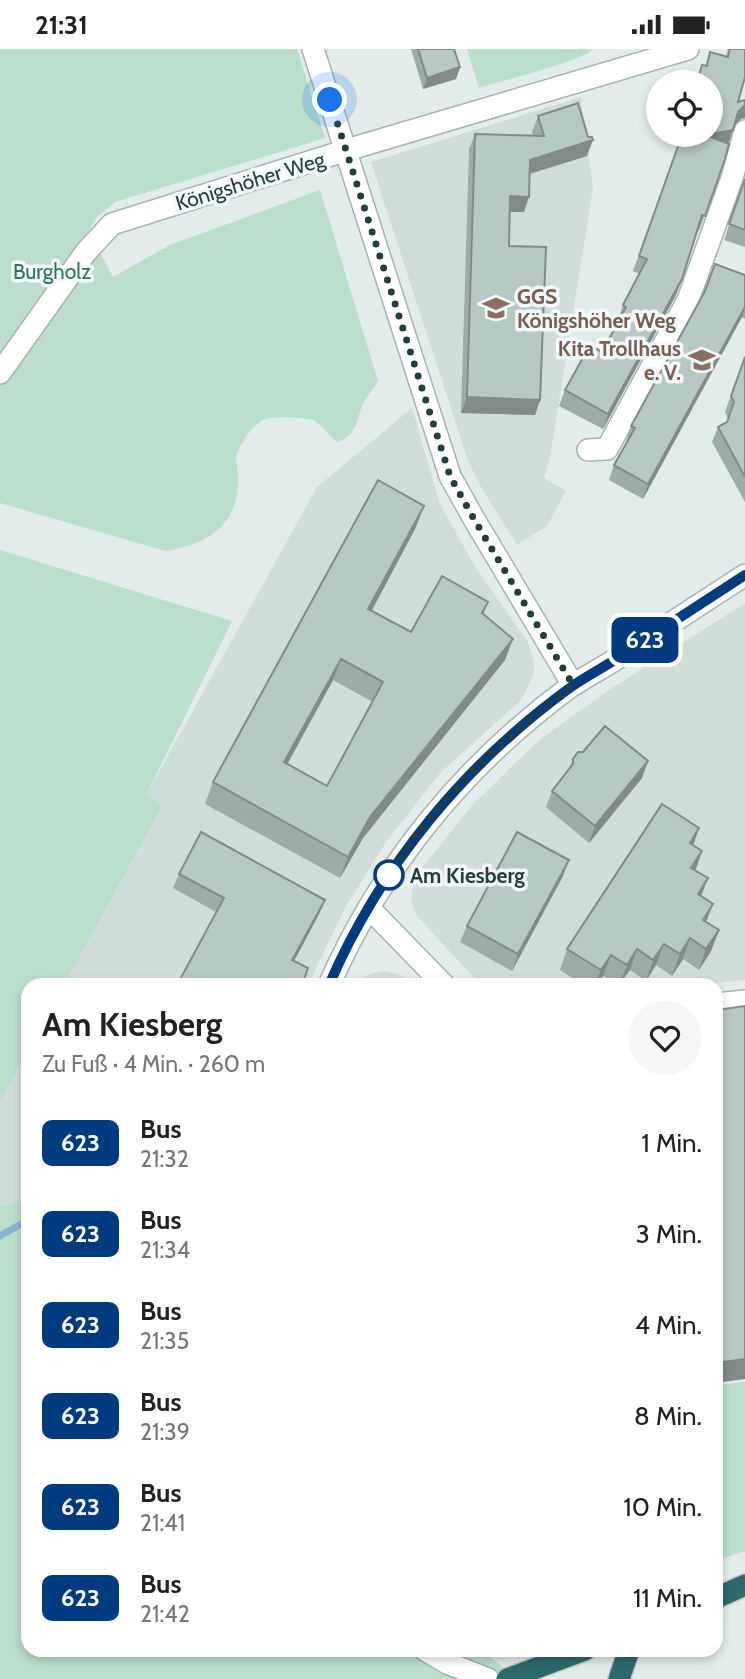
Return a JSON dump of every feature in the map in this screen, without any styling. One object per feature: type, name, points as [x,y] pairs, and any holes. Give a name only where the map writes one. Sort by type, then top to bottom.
[{"type":"highway","points":[[723,1595],[745,1585]]},
{"type":"highway","points":[[507,1679],[566,1657]]},
{"type":"highway","points":[[620,1679],[627,1657]]},
{"type":"street","points":[[313,49],[450,476],[573,685]]},
{"type":"street","name":"Königshöher Weg","points":[[0,373],[86,252],[112,224],[688,49]]},
{"type":"street","points":[[588,450],[607,449],[688,300],[732,178],[745,131]]},
{"type":"street","points":[[333,978],[344,953],[401,855],[450,795],[528,720],[573,685],[745,575]]},
{"type":"street","points":[[369,908],[437,978]]},
{"type":"street","points":[[723,1003],[745,1001]]},
{"type":"street","points":[[439,1657],[488,1679]]},
{"type":"shaded area","name":"GGS Königshöher Weg","points":[[581,97],[593,188],[550,457],[544,478],[566,491],[547,526],[517,545],[468,461],[371,162]]},
{"type":"shaded area","points":[[412,408],[440,504],[474,565],[528,642],[534,673],[526,691],[520,701],[441,772],[386,842],[346,906],[311,978],[68,978],[163,807],[146,795],[317,487]]},
{"type":"shaded area","points":[[745,603],[745,980],[723,982],[723,978],[474,978],[416,915],[411,900],[418,873],[473,804],[538,741],[606,692]]},
{"type":"shaded area","points":[[383,971],[403,978],[364,978]]},
{"type":"shaded area","points":[[21,1064],[21,1200],[0,1207],[0,1102]]},
{"type":"green space","name":"Burgholz","points":[[0,49],[297,49],[325,138],[115,202],[96,218],[89,231],[113,277],[170,245],[320,190],[378,381],[362,406],[352,432],[337,442],[319,424],[309,419],[269,418],[256,425],[237,454],[237,494],[227,520],[218,530],[195,544],[165,551],[0,503]]},
{"type":"green space","points":[[467,49],[593,49],[558,65],[479,88]]},
{"type":"green space","points":[[0,550],[232,621],[146,795],[163,806],[68,978],[21,978],[21,1064],[0,1102]]},
{"type":"green space","points":[[21,1200],[21,1657],[490,1657],[518,1679],[0,1679],[0,1207]]},
{"type":"green space","points":[[745,1382],[745,1551],[723,1559],[723,1384]]},
{"type":"building","points":[[418,49],[454,49],[460,67],[427,78]]},
{"type":"building","points":[[730,49],[745,49],[745,77],[738,102],[745,100],[745,105],[738,112],[733,130],[723,132],[723,70],[701,70],[702,65],[707,66],[710,52],[728,57]]},
{"type":"building","points":[[578,103],[588,137],[593,140],[530,160],[529,197],[510,196],[509,246],[546,247],[540,400],[467,397],[475,134],[544,136],[538,116]]},
{"type":"building","points":[[723,142],[729,144],[705,216],[702,215],[682,279],[608,414],[565,390],[590,345],[602,352],[647,259],[639,256],[678,147],[723,147]]},
{"type":"building","points":[[745,179],[745,230],[729,224]]},
{"type":"building","points":[[715,264],[745,275],[745,307],[648,484],[614,465],[635,428],[631,426],[705,291]]},
{"type":"building","points":[[745,357],[745,477],[718,427],[727,422],[734,402],[731,396]]},
{"type":"building","points":[[378,480],[424,506],[368,609],[411,632],[442,576],[488,602],[482,613],[513,639],[370,817],[348,857],[213,782]],"holes":[[[341,659],[383,682],[327,786],[284,762]]]},
{"type":"building","points":[[605,726],[648,761],[595,826],[552,791],[573,764],[578,752],[583,752]]},
{"type":"building","points":[[662,804],[699,828],[690,843],[702,851],[691,868],[708,878],[698,894],[713,904],[703,920],[719,930],[706,949],[690,938],[680,954],[664,944],[653,960],[637,949],[627,965],[611,955],[601,970],[567,949]]},
{"type":"building","points":[[201,832],[325,900],[292,960],[308,968],[304,978],[181,978],[224,898],[179,874]]},
{"type":"building","points":[[517,832],[569,860],[518,954],[467,926]]},
{"type":"building","points":[[745,1006],[745,1359],[723,1362],[723,1009]]},
{"type":"waterway","points":[[0,1236],[21,1224]]},
{"type":"bus line","name":"623","points":[[332,978],[401,855],[450,795],[494,751],[573,685],[745,575]]},
{"type":"place","name":"GGS Königshöher Weg","points":[[496,308]]},
{"type":"place","name":"Kita Trollhaus e. V.","points":[[702,360]]},
{"type":"place","name":"Am Kiesberg","points":[[389,875]]},
{"type":"route","points":[[330,100],[450,476],[573,685],[528,720],[450,795],[401,855],[389,875]]}]
